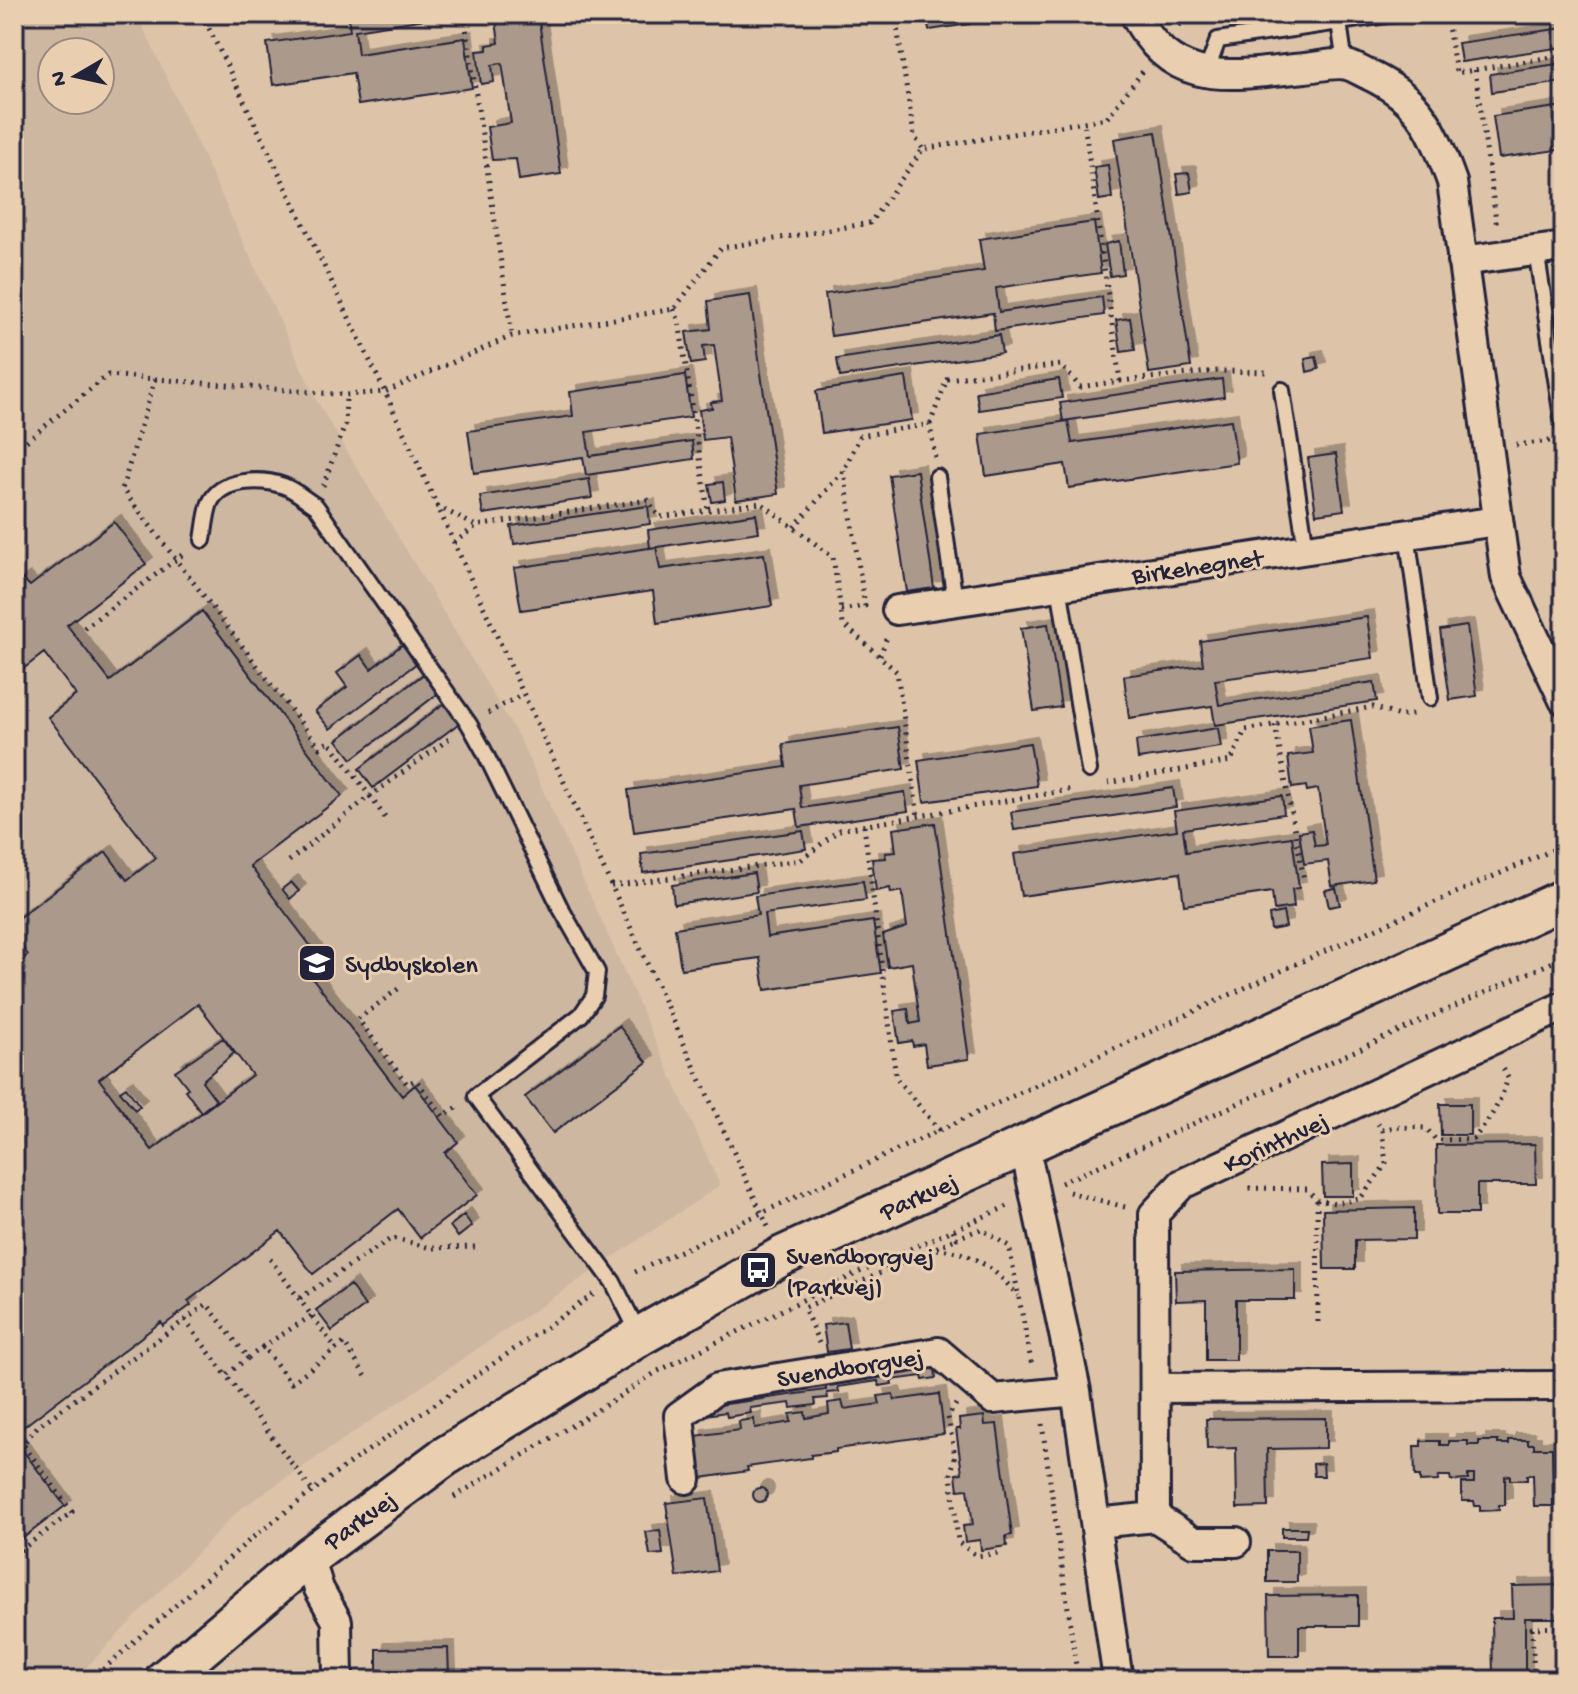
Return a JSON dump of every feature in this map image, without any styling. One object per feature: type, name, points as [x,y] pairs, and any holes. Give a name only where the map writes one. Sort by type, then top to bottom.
[{"type":"street","points":[[1135,14],[1159,50],[1187,69],[1220,76],[1345,64],[1384,82],[1411,101],[1434,133],[1452,182],[1506,577],[1564,700]]},
{"type":"street","points":[[1462,261],[1550,248]]},
{"type":"street","name":"Birkehegnet","points":[[897,610],[1497,521]]},
{"type":"street","name":"Parkvej","points":[[164,1680],[309,1557],[444,1457],[640,1336],[782,1256],[1025,1148],[1564,899]]},
{"type":"street","name":"Korinthvej","points":[[1154,1214],[1182,1184],[1564,1006]]},
{"type":"street","points":[[1025,1148],[1076,1391],[1118,1680]]},
{"type":"street","points":[[1154,1214],[1155,1517]]},
{"type":"street","name":"Svendborgvej","points":[[686,1479],[679,1416],[718,1388],[938,1352],[993,1399],[1076,1391]]},
{"type":"street","points":[[1155,1388],[1557,1386]]},
{"type":"street","points":[[1096,1523],[1155,1517],[1194,1542],[1236,1542]]},
{"type":"street","name":"Parkvej","points":[[309,1557],[319,1589],[337,1621],[338,1680]]},
{"type":"lane","points":[[1206,73],[1218,40],[1393,14]]},
{"type":"lane","points":[[1339,22],[1345,64]]},
{"type":"lane","points":[[1550,248],[1563,431]]},
{"type":"lane","points":[[1282,390],[1306,549]]},
{"type":"lane","points":[[937,477],[955,601]]},
{"type":"lane","points":[[203,540],[210,504],[216,494],[250,480],[284,486],[316,506],[469,724],[560,907],[597,972],[594,996],[581,1015],[476,1096],[613,1282],[640,1336]]},
{"type":"lane","points":[[1407,534],[1430,698]]},
{"type":"lane","points":[[1059,586],[1089,770]]},
{"type":"path","points":[[202,14],[385,392],[761,1212]]},
{"type":"path","points":[[464,14],[512,336]]},
{"type":"path","points":[[895,14],[914,136],[923,149]]},
{"type":"path","points":[[14,451],[108,375],[346,395],[385,392],[512,336],[674,309],[721,248],[870,223],[923,149],[1107,118],[1188,14]]},
{"type":"path","points":[[1446,14],[1456,73],[1564,55]]},
{"type":"path","points":[[1475,70],[1501,255]]},
{"type":"path","points":[[1084,122],[1120,381]]},
{"type":"path","points":[[674,309],[679,321],[708,510]]},
{"type":"path","points":[[937,477],[930,424],[947,379],[1061,365],[1080,387],[1218,371],[1280,372],[1282,390]]},
{"type":"path","points":[[155,379],[122,489],[320,748],[329,741],[386,819]]},
{"type":"path","points":[[316,506],[345,425],[346,395]]},
{"type":"path","points":[[794,527],[844,470],[860,436],[930,424]]},
{"type":"path","points":[[1487,449],[1563,431]]},
{"type":"path","points":[[841,610],[865,606],[844,470]]},
{"type":"path","points":[[454,543],[476,526],[648,500],[659,517],[761,503],[833,557],[843,624],[897,672],[918,816]]},
{"type":"path","points":[[437,505],[476,526]]},
{"type":"path","points":[[84,628],[203,540]]},
{"type":"path","points":[[289,861],[370,796],[469,724],[523,694]]},
{"type":"path","points":[[1107,783],[1231,761],[1245,730],[1373,707],[1399,716],[1431,712],[1430,698]]},
{"type":"path","points":[[1275,725],[1304,880]]},
{"type":"path","points":[[611,886],[801,860],[839,830],[1075,788]]},
{"type":"path","points":[[864,826],[896,1078],[940,1131]]},
{"type":"path","points":[[91,1680],[252,1538],[344,1467],[613,1282],[1296,964],[1564,845]]},
{"type":"path","points":[[446,1502],[658,1371],[880,1262],[1564,957]]},
{"type":"path","points":[[398,989],[358,1019],[366,1030],[407,1084],[416,1080],[443,1116],[476,1096]]},
{"type":"path","points":[[1382,1130],[1395,1127],[1426,1128],[1436,1140],[1473,1139],[1493,1117],[1508,1078],[1490,1041]]},
{"type":"path","points":[[1243,1188],[1307,1189],[1317,1200],[1335,1203],[1360,1199],[1386,1164],[1382,1130],[1360,1101]]},
{"type":"path","points":[[1069,1192],[1154,1214]]},
{"type":"path","points":[[1317,1200],[1318,1326]]},
{"type":"path","points":[[823,1371],[819,1344],[804,1308],[981,1229],[1009,1246],[1037,1395],[1078,1680]]},
{"type":"path","points":[[953,1230],[957,1238]]},
{"type":"path","points":[[300,1298],[392,1238],[431,1248],[477,1247]]},
{"type":"path","points":[[933,1249],[949,1249],[986,1264],[1019,1297]]},
{"type":"path","points":[[270,1259],[336,1349]]},
{"type":"path","points":[[14,1555],[72,1512],[23,1444],[37,1427],[207,1304],[248,1358]]},
{"type":"path","points":[[226,1375],[313,1315]]},
{"type":"path","points":[[185,1320],[313,1492]]},
{"type":"path","points":[[263,1347],[291,1383],[344,1343],[367,1378]]},
{"type":"path","points":[[972,1380],[948,1417],[955,1456],[951,1474],[958,1542],[977,1556],[998,1553],[997,1547]]},
{"type":"path","points":[[1557,1386],[1564,1506]]},
{"type":"path","points":[[1564,1627],[1532,1628],[1534,1679],[1564,1678]]},
{"type":"path","points":[[1375,1680],[1392,1676],[1448,1674],[1457,1680]]},
{"type":"shaded area","name":"Sydbyskolen","points":[[14,14],[137,14],[318,403],[521,741],[720,1185],[239,1510],[74,1680],[14,1680]]},
{"type":"building","points":[[348,14],[457,14],[355,30],[358,54],[465,38],[472,88],[358,105],[353,73],[273,85],[267,43],[350,31]]},
{"type":"building","points":[[495,14],[538,14],[561,174],[519,180],[516,159],[492,160],[487,127],[511,123],[502,63],[492,65],[494,82],[481,84],[477,51],[487,50],[487,45],[499,43]]},
{"type":"building","points":[[926,14],[969,14],[970,24],[929,30]]},
{"type":"building","points":[[1451,14],[1498,14],[1452,21]]},
{"type":"building","points":[[1564,28],[1564,47],[1461,62],[1458,43]]},
{"type":"building","points":[[1564,63],[1564,82],[1492,92],[1490,74]]},
{"type":"building","points":[[1564,106],[1564,149],[1499,158],[1493,116]]},
{"type":"building","points":[[1156,132],[1191,367],[1149,373],[1114,139]]},
{"type":"building","points":[[1108,165],[1112,198],[1099,200],[1094,167]]},
{"type":"building","points":[[1189,173],[1192,192],[1179,194],[1176,174]]},
{"type":"building","points":[[1094,222],[1101,273],[996,288],[999,312],[1102,297],[1104,315],[995,331],[993,313],[831,336],[825,294],[984,271],[979,239]]},
{"type":"building","points":[[1119,241],[1123,274],[1110,276],[1105,244]]},
{"type":"building","points":[[750,295],[778,494],[736,500],[727,437],[703,440],[699,410],[712,408],[711,402],[722,401],[714,345],[703,346],[705,362],[691,364],[686,332],[711,329],[708,301]]},
{"type":"building","points":[[1130,318],[1135,350],[1121,352],[1116,320]]},
{"type":"building","points":[[999,335],[1002,353],[840,377],[837,359]]},
{"type":"building","points":[[1316,357],[1319,369],[1307,372],[1305,359]]},
{"type":"building","points":[[685,375],[691,417],[586,432],[590,456],[692,441],[694,459],[586,475],[583,457],[474,473],[468,431],[573,416],[570,392]]},
{"type":"building","points":[[906,377],[912,420],[822,433],[816,391]]},
{"type":"building","points":[[1059,379],[1062,398],[979,410],[976,392]]},
{"type":"building","points":[[1222,379],[1224,397],[1063,421],[1060,403]]},
{"type":"building","points":[[1231,420],[1237,463],[1069,488],[1065,464],[986,476],[980,434],[1068,421],[1072,443]]},
{"type":"building","points":[[1336,454],[1344,510],[1316,514],[1308,458]]},
{"type":"building","points":[[917,471],[934,588],[907,592],[889,475]]},
{"type":"building","points":[[589,479],[592,498],[483,514],[480,496]]},
{"type":"building","points":[[723,482],[725,500],[712,502],[709,484]]},
{"type":"building","points":[[648,506],[650,524],[514,544],[511,526]]},
{"type":"building","points":[[756,514],[759,532],[650,548],[648,530]]},
{"type":"building","points":[[114,522],[146,564],[67,625],[110,681],[202,611],[342,796],[250,866],[319,957],[305,968],[402,1096],[415,1085],[458,1142],[445,1153],[477,1195],[420,1238],[398,1209],[313,1274],[280,1231],[188,1301],[191,1305],[163,1326],[161,1322],[14,1434],[14,1254],[24,1247],[14,1233],[14,965],[28,955],[14,936],[14,921],[106,852],[127,880],[156,858],[48,717],[76,695],[44,653],[14,676],[14,586],[23,579],[30,586]],"holes":[[[198,1004],[252,1075],[152,1150],[99,1079]]]},
{"type":"building","points":[[656,547],[660,569],[764,554],[772,606],[657,623],[653,591],[521,610],[514,568]]},
{"type":"building","points":[[1367,617],[1373,658],[1215,680],[1219,705],[1374,682],[1377,701],[1215,725],[1212,706],[1129,718],[1124,676],[1203,665],[1200,641]]},
{"type":"building","points":[[1048,624],[1061,707],[1034,711],[1021,628]]},
{"type":"building","points":[[1467,626],[1477,696],[1450,700],[1440,630]]},
{"type":"building","points":[[403,644],[417,663],[330,729],[315,711],[347,687],[337,673],[361,655],[371,669]]},
{"type":"building","points":[[425,673],[440,692],[352,759],[337,740]]},
{"type":"building","points":[[447,701],[462,721],[373,788],[359,769]]},
{"type":"building","points":[[1351,720],[1374,880],[1332,886],[1328,861],[1304,864],[1299,832],[1312,830],[1315,846],[1326,845],[1318,789],[1307,791],[1306,786],[1292,788],[1288,756],[1313,753],[1309,726]]},
{"type":"building","points":[[898,727],[904,769],[799,785],[802,808],[905,792],[908,811],[799,827],[796,809],[634,832],[628,790],[786,767],[783,744]]},
{"type":"building","points":[[1218,728],[1221,747],[1138,759],[1136,741]]},
{"type":"building","points":[[1030,743],[1037,786],[924,802],[918,760]]},
{"type":"building","points":[[1173,788],[1176,807],[1014,830],[1011,812]]},
{"type":"building","points":[[1282,796],[1284,814],[1183,829],[1186,852],[1292,837],[1299,888],[1292,889],[1294,907],[1274,910],[1272,892],[1184,905],[1180,873],[1021,896],[1014,854],[1177,830],[1174,811]]},
{"type":"building","points":[[935,823],[969,1059],[927,1065],[924,1044],[913,1046],[912,1041],[899,1043],[894,1011],[908,1009],[910,1024],[920,1022],[912,963],[888,967],[883,935],[907,927],[902,891],[891,893],[890,888],[876,891],[872,859],[886,858],[885,853],[896,852],[893,829]]},
{"type":"building","points":[[803,831],[806,849],[643,873],[641,854]]},
{"type":"building","points":[[754,873],[757,892],[674,904],[672,885]]},
{"type":"building","points":[[863,881],[866,900],[764,914],[767,937],[873,921],[881,973],[765,990],[760,958],[681,969],[675,928],[758,915],[755,896]]},
{"type":"building","points":[[291,882],[299,891],[290,899],[282,889]]},
{"type":"building","points":[[1336,888],[1340,905],[1329,907],[1325,890]]},
{"type":"building","points":[[1283,912],[1286,927],[1271,930],[1269,915]]},
{"type":"building","points":[[619,1026],[647,1062],[553,1133],[525,1097]]},
{"type":"building","points":[[223,1038],[234,1053],[202,1081],[216,1100],[201,1112],[175,1071]]},
{"type":"building","points":[[1557,1044],[1564,1044],[1564,1075],[1558,1075]]},
{"type":"building","points":[[126,1087],[140,1106],[135,1110],[120,1091]]},
{"type":"building","points":[[1559,1088],[1564,1088],[1564,1148],[1559,1148]]},
{"type":"building","points":[[1440,1104],[1470,1104],[1470,1135],[1441,1135]]},
{"type":"building","points":[[1535,1144],[1536,1184],[1477,1184],[1477,1214],[1437,1214],[1436,1145]]},
{"type":"building","points":[[1353,1164],[1353,1196],[1323,1196],[1322,1165]]},
{"type":"building","points":[[1414,1208],[1414,1239],[1355,1240],[1355,1269],[1324,1269],[1323,1210]]},
{"type":"building","points":[[464,1215],[472,1226],[458,1237],[450,1226]]},
{"type":"building","points":[[1295,1269],[1295,1300],[1236,1300],[1236,1360],[1206,1360],[1206,1300],[1176,1301],[1175,1271]]},
{"type":"building","points":[[350,1285],[365,1306],[332,1331],[316,1310]]},
{"type":"building","points":[[845,1322],[849,1349],[827,1352],[823,1325]]},
{"type":"building","points":[[935,1366],[936,1378],[923,1380],[922,1376],[891,1380],[892,1384],[879,1386],[878,1381],[838,1387],[839,1392],[827,1393],[828,1398],[815,1399],[816,1405],[791,1408],[790,1403],[750,1408],[751,1413],[727,1417],[726,1412],[705,1415],[704,1407],[826,1390],[825,1381]]},
{"type":"building","points":[[893,1394],[895,1400],[939,1394],[944,1434],[836,1449],[836,1452],[811,1455],[811,1458],[747,1467],[748,1471],[701,1478],[695,1436],[740,1430],[739,1421],[754,1419],[755,1428],[791,1422],[790,1414],[805,1412],[806,1418],[829,1414],[828,1403],[842,1401],[844,1409],[880,1404],[878,1396]]},
{"type":"building","points":[[984,1416],[985,1425],[997,1424],[1012,1535],[1006,1536],[1007,1546],[981,1550],[980,1540],[965,1542],[963,1526],[973,1525],[968,1489],[958,1490],[956,1474],[962,1473],[956,1429],[960,1429],[959,1419]]},
{"type":"building","points":[[1326,1418],[1326,1448],[1267,1449],[1268,1507],[1237,1508],[1236,1448],[1207,1449],[1206,1419]]},
{"type":"building","points":[[14,1439],[65,1506],[14,1545]]},
{"type":"building","points":[[1509,1440],[1528,1440],[1534,1448],[1552,1448],[1553,1506],[1534,1506],[1533,1475],[1527,1475],[1527,1480],[1510,1480],[1510,1475],[1505,1476],[1505,1505],[1499,1505],[1499,1510],[1480,1511],[1480,1506],[1475,1506],[1474,1501],[1462,1501],[1462,1483],[1474,1483],[1474,1475],[1468,1475],[1468,1480],[1451,1481],[1450,1476],[1439,1476],[1438,1481],[1420,1482],[1420,1476],[1415,1476],[1414,1446],[1421,1446],[1421,1441],[1440,1441],[1440,1445],[1449,1445],[1449,1441],[1468,1441],[1468,1445],[1479,1445],[1479,1441],[1509,1444]]},
{"type":"building","points":[[1323,1463],[1324,1476],[1314,1476],[1313,1464]]},
{"type":"building","points":[[760,1488],[767,1495],[760,1502],[753,1495]]},
{"type":"building","points":[[707,1498],[717,1571],[677,1577],[666,1503]]},
{"type":"building","points":[[1282,1528],[1307,1528],[1306,1537],[1282,1537]]},
{"type":"building","points":[[660,1530],[663,1554],[650,1555],[646,1532]]},
{"type":"building","points":[[1267,1551],[1297,1551],[1297,1582],[1267,1582]]},
{"type":"building","points":[[1564,1585],[1564,1618],[1525,1618],[1525,1680],[1493,1680],[1492,1618],[1513,1618],[1512,1586]]},
{"type":"building","points":[[1358,1595],[1358,1626],[1299,1626],[1299,1656],[1269,1656],[1268,1596]]},
{"type":"building","points":[[448,1648],[449,1676],[377,1677],[377,1649]]},
{"type":"place","name":"Sydbyskolen","points":[[317,963]]},
{"type":"place","name":"Svendborgvej (Parkvej)","points":[[758,1270]]}]
